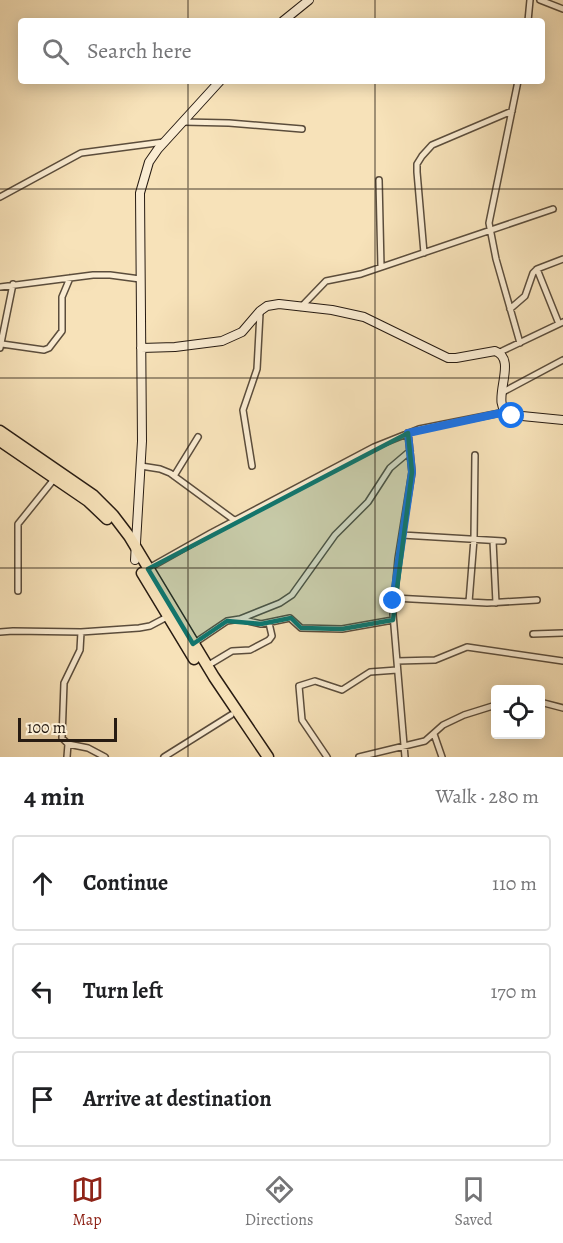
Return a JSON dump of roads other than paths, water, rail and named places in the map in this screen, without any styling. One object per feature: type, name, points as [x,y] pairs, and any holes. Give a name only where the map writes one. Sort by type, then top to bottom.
[{"type":"highway","points":[[0,431],[61,472],[103,504],[122,526],[167,617],[260,757]]},
{"type":"highway","points":[[0,441],[99,511],[117,531],[148,568],[193,644],[268,757]]},
{"type":"main road","points":[[287,18],[309,0]]},
{"type":"main road","points":[[136,555],[141,466],[140,193],[148,162],[217,84]]},
{"type":"main road","points":[[141,348],[175,347],[222,341],[242,332],[260,311],[272,305],[332,310],[364,317],[448,358],[500,352],[505,366],[501,405],[505,412],[512,416],[563,420]]},
{"type":"street","points":[[528,18],[530,0]]},
{"type":"street","points":[[540,0],[563,9]]},
{"type":"street","points":[[517,84],[491,205],[489,231],[520,343]]},
{"type":"street","points":[[424,253],[417,164],[432,145],[512,111]]},
{"type":"street","points":[[182,122],[302,129]]},
{"type":"street","points":[[0,197],[81,153],[164,142]]},
{"type":"street","points":[[379,180],[381,267]]},
{"type":"street","points":[[301,307],[326,281],[357,275],[553,209]]},
{"type":"street","points":[[510,309],[525,296],[531,276],[537,269],[563,259]]},
{"type":"street","points":[[500,352],[561,323],[537,269]]},
{"type":"street","points":[[0,287],[110,275],[140,279]]},
{"type":"street","points":[[13,285],[1,346],[44,350],[49,348],[62,331],[62,297],[70,278]]},
{"type":"street","points":[[252,466],[243,410],[256,372],[260,311]]},
{"type":"street","points":[[502,392],[563,360]]},
{"type":"street","points":[[148,568],[374,447],[408,433],[505,412]]},
{"type":"street","points":[[405,757],[393,620],[402,535],[412,472],[408,433]]},
{"type":"street","points":[[174,476],[198,437]]},
{"type":"street","points":[[193,644],[227,621],[240,619],[280,603],[292,595],[335,535],[368,502],[390,468],[410,451]]},
{"type":"street","points":[[469,602],[474,539],[475,455]]},
{"type":"street","points":[[141,466],[160,469],[174,476],[234,520]]},
{"type":"street","points":[[18,591],[18,524],[55,478]]},
{"type":"street","points":[[402,535],[503,541]]},
{"type":"street","points":[[493,541],[496,603]]},
{"type":"street","points":[[394,598],[496,603],[537,600]]},
{"type":"street","points":[[0,632],[81,632],[144,628],[167,617]]},
{"type":"street","points":[[240,619],[261,624],[290,618],[301,628],[342,629],[393,620]]},
{"type":"street","points":[[207,666],[232,651],[250,650],[269,640],[272,636],[269,623]]},
{"type":"street","points":[[81,632],[80,650],[64,683],[62,738],[68,744],[88,748],[105,757]]},
{"type":"street","points":[[533,634],[563,633]]},
{"type":"street","points":[[397,661],[435,660],[467,647],[563,662]]},
{"type":"street","points":[[327,757],[302,720],[299,686],[315,681],[342,690],[366,673],[397,670]]},
{"type":"street","points":[[545,703],[563,708]]},
{"type":"street","points":[[359,757],[425,741],[443,725],[491,706]]},
{"type":"street","points":[[164,757],[231,715]]},
{"type":"street","points":[[434,734],[442,757]]},
{"type":"street","points":[[66,757],[68,744]]}]
